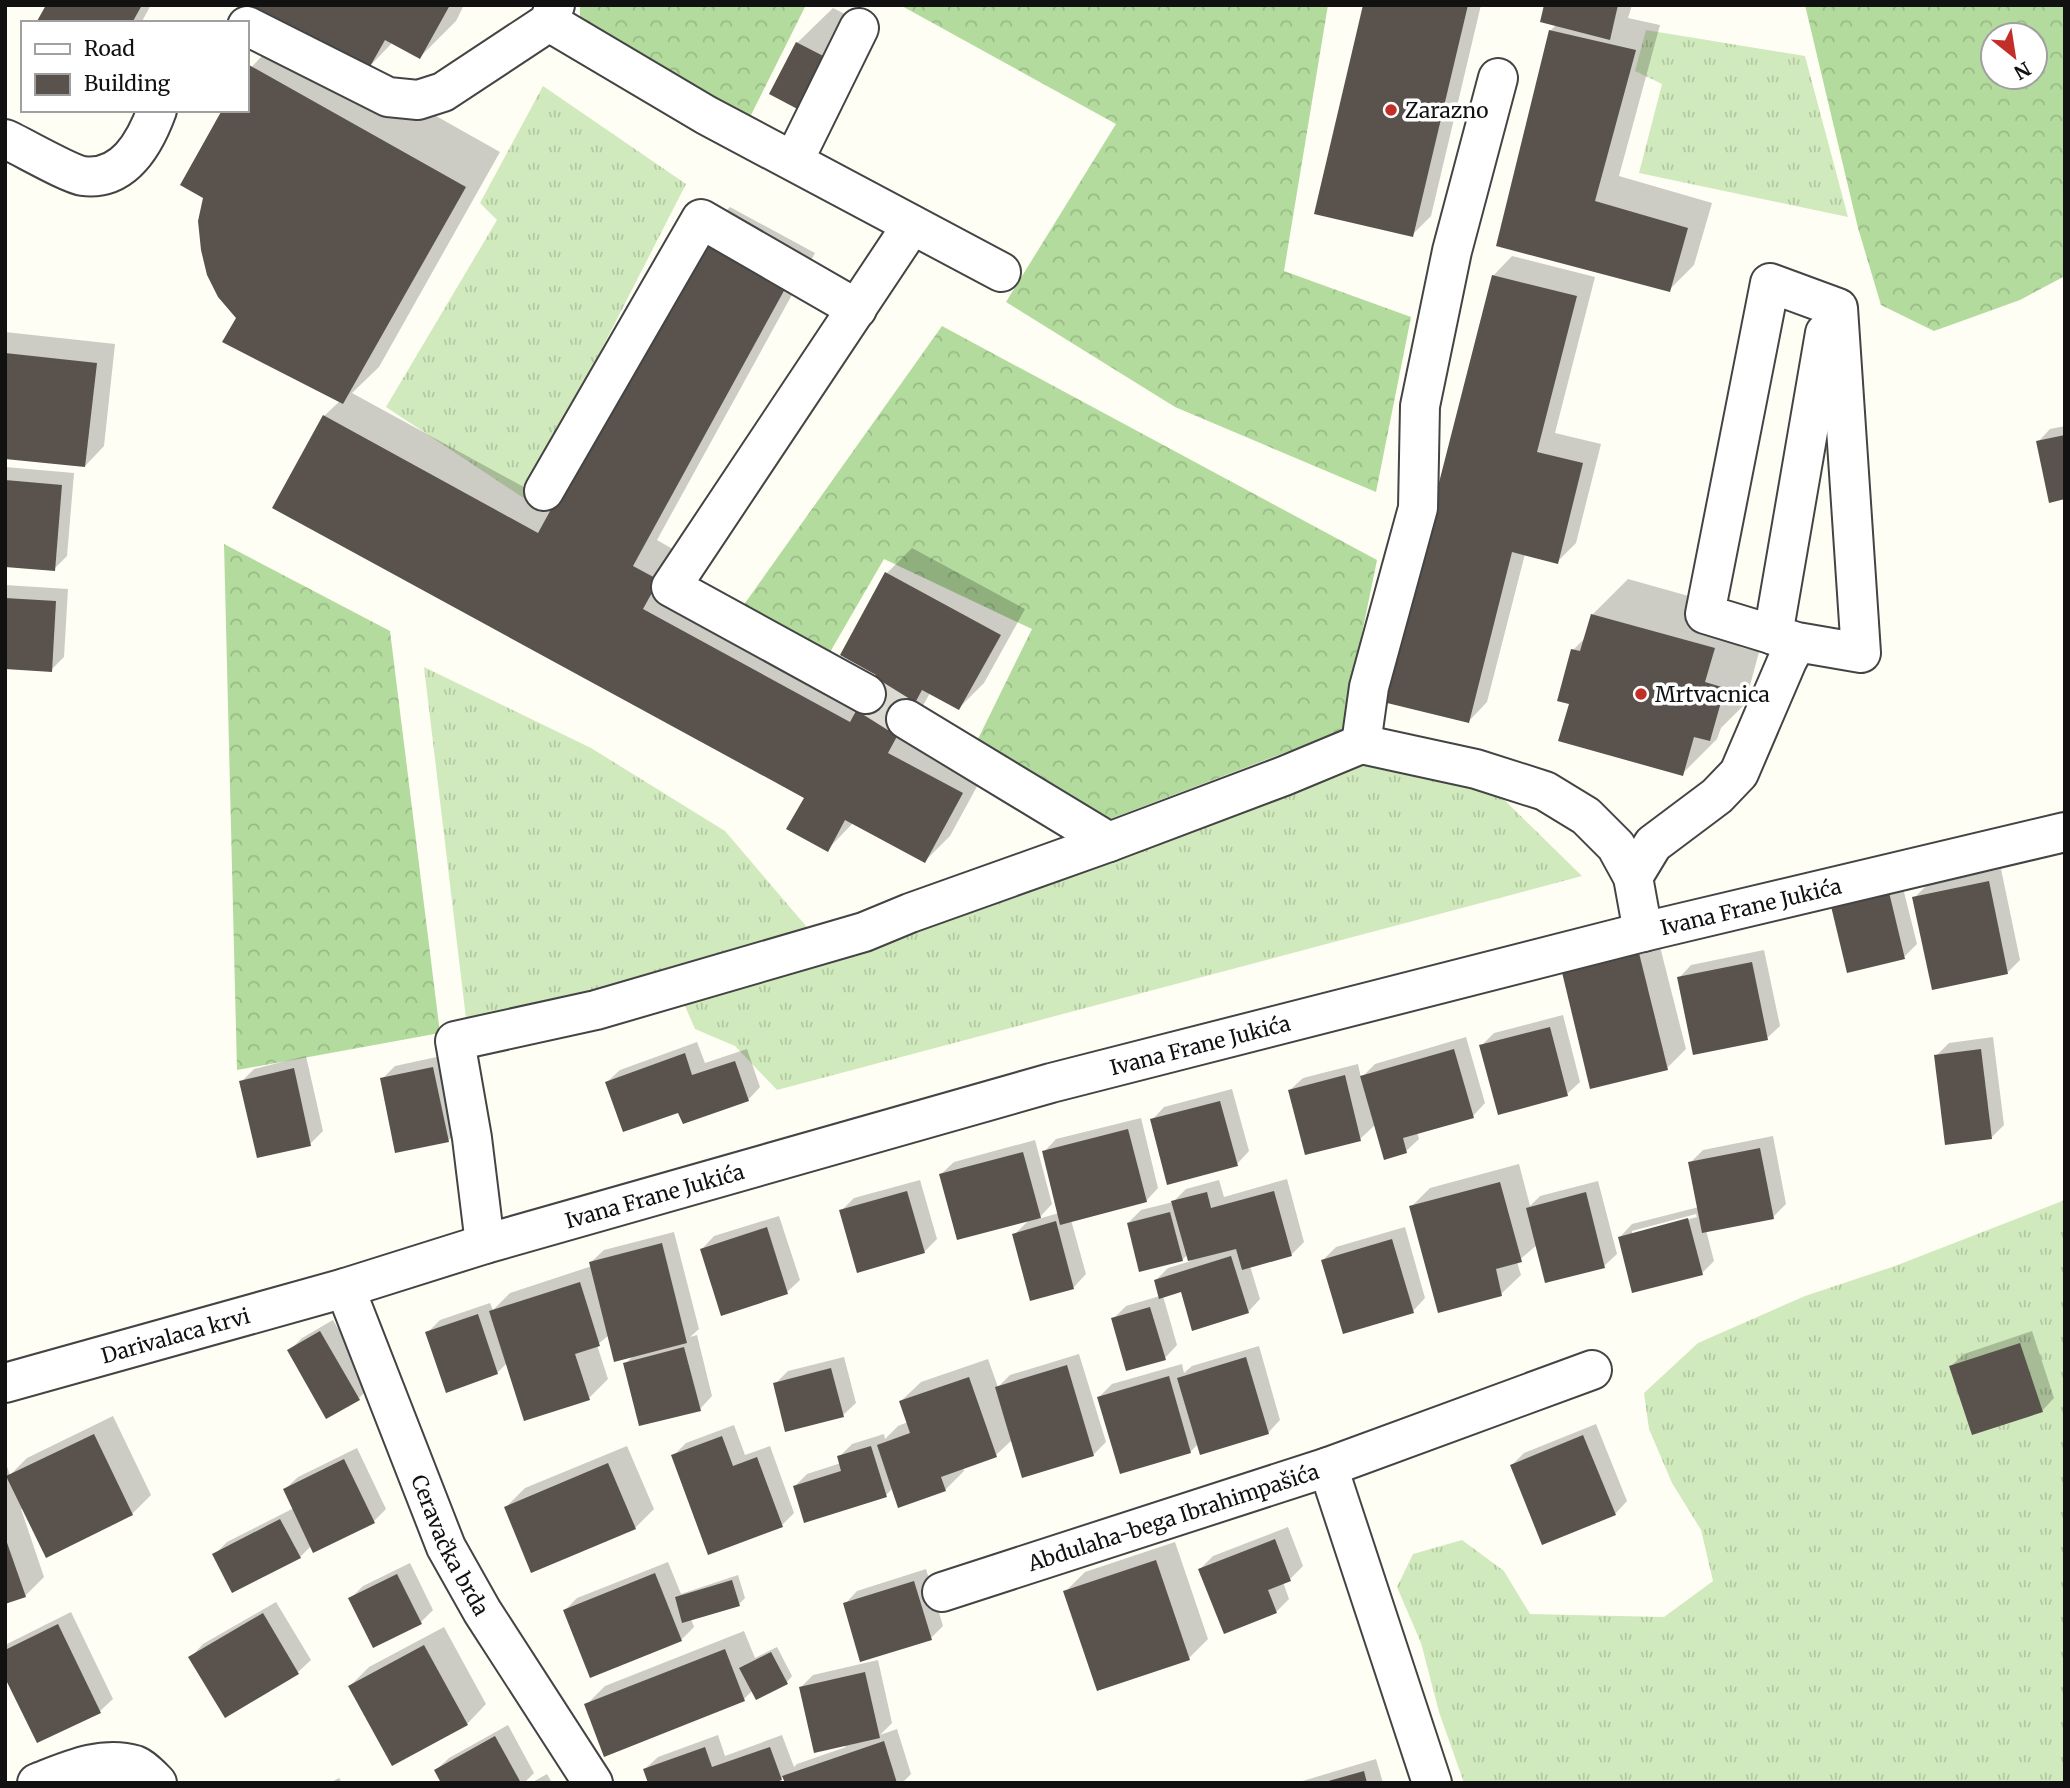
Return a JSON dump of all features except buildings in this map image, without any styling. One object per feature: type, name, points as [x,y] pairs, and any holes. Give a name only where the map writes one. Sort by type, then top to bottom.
[{"type":"street","points":[[248,27],[388,97],[418,100],[443,92],[552,13],[706,115],[1001,272]]},
{"type":"street","points":[[794,160],[859,28]]},
{"type":"street","points":[[1361,744],[1369,687],[1418,508],[1420,406],[1452,251],[1498,78]]},
{"type":"street","points":[[5,139],[82,176],[108,174],[131,159],[156,112]]},
{"type":"street","points":[[544,491],[701,219],[857,309]]},
{"type":"street","points":[[866,694],[671,587],[912,225]]},
{"type":"street","points":[[1770,283],[1838,308],[1861,653],[1785,638],[1705,614],[1770,283]]},
{"type":"street","points":[[1633,877],[1653,844],[1717,796],[1739,773],[1787,661],[1785,638],[1830,305]]},
{"type":"street","points":[[906,719],[1109,842]]},
{"type":"street","points":[[485,1244],[472,1138],[455,1041],[596,1010],[864,932],[1284,776],[1361,744],[1476,769],[1545,791],[1586,816],[1616,846],[1633,877],[1643,932]]},
{"type":"street","name":"Ivana Frane Jukića","points":[[345,1288],[485,1244],[1051,1083],[1643,932],[2063,838]]},
{"type":"street","name":"Darivalaca krvi","points":[[5,1383],[345,1288]]},
{"type":"street","name":"Ceravačka brda","points":[[345,1288],[446,1547],[482,1611],[593,1783]]},
{"type":"street","points":[[1328,1467],[1592,1370]]},
{"type":"street","name":"Abdulaha-bega Ibrahimpašića","points":[[942,1592],[1328,1467],[1432,1783]]},
{"type":"street","points":[[37,1783],[105,1761],[137,1766],[157,1783]]},
{"type":"green space","points":[[580,5],[806,5],[750,117],[580,20]]},
{"type":"green space","points":[[900,5],[1328,5],[1284,271],[1411,317],[1376,492],[1175,407],[1006,302],[1116,124]]},
{"type":"green space","points":[[1805,5],[2065,5],[2065,276],[2020,300],[1934,331],[1881,305],[1858,228]]},
{"type":"green space","points":[[1646,30],[1805,56],[1848,217],[1639,173],[1662,84],[1635,71]]},
{"type":"green space","points":[[543,86],[686,184],[525,499],[386,407],[497,220],[480,203]]},
{"type":"green space","points":[[942,326],[1377,560],[1342,731],[1110,819],[976,743],[1032,629],[884,559],[826,659],[743,606]]},
{"type":"green space","points":[[224,544],[390,631],[440,1033],[237,1070]]},
{"type":"green space","points":[[424,667],[591,748],[725,831],[812,933],[467,1027]]},
{"type":"green space","points":[[1371,760],[1485,781],[1582,876],[777,1090],[735,1046],[695,1029],[681,997]]},
{"type":"green space","points":[[2065,1200],[2065,1783],[1464,1783],[1439,1712],[1421,1643],[1397,1587],[1413,1554],[1462,1540],[1504,1571],[1530,1614],[1664,1617],[1713,1581],[1701,1530],[1672,1483],[1649,1429],[1644,1393],[1698,1343],[1805,1296],[1895,1266]]},
{"type":"tunnel","points":[[866,694],[906,719]]},
{"type":"place","name":"Zarazno","points":[[1391,110]]},
{"type":"place","name":"Mrtvacnica","points":[[1641,694]]}]
